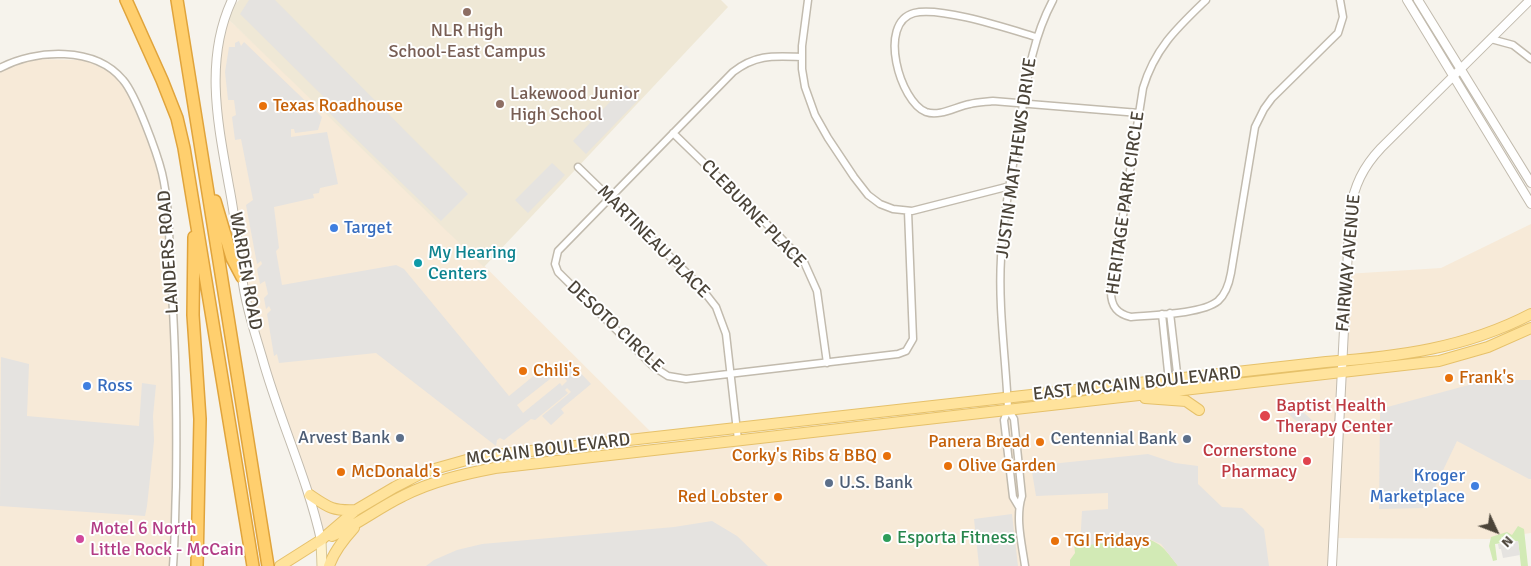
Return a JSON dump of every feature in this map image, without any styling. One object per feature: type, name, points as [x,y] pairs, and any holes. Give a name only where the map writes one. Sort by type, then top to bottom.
[{"type":"highway","points":[[126,0],[152,56],[176,118],[184,148],[252,566]]},
{"type":"highway","points":[[177,0],[268,566]]},
{"type":"highway","points":[[204,166],[232,258],[242,277]]},
{"type":"highway","points":[[194,210],[192,315],[200,428],[197,566]]},
{"type":"main road","name":"EAST MCCAIN BOULEVARD","points":[[738,440],[1008,404],[1174,385],[1343,361],[1403,355],[1475,338],[1531,314]]},
{"type":"main road","name":"EAST MCCAIN BOULEVARD","points":[[737,428],[1008,404],[1130,396],[1174,385],[1342,372],[1440,360],[1456,357],[1503,342],[1531,328]]},
{"type":"main road","points":[[1130,396],[1186,401],[1200,410]]},
{"type":"main road","name":"MCCAIN BOULEVARD","points":[[321,540],[356,510],[395,486],[424,472],[477,457],[737,428]]},
{"type":"main road","name":"MCCAIN BOULEVARD","points":[[283,564],[321,540],[360,522],[402,496],[445,479],[477,471],[738,440]]},
{"type":"main road","points":[[310,495],[336,510],[356,510]]},
{"type":"main road","points":[[329,566],[334,554],[345,538],[360,522]]},
{"type":"main road","name":"WARDEN ROAD","points":[[321,540],[322,566]]},
{"type":"street","name":"WARDEN ROAD","points":[[232,0],[218,43],[215,91],[220,136],[236,224],[242,277],[266,372],[310,495],[321,540]]},
{"type":"street","points":[[808,0],[801,57],[805,87],[815,115],[868,195],[880,204],[893,209],[908,211],[1010,186]]},
{"type":"street","name":"JUSTIN MATTHEWS DRIVE","points":[[1025,566],[1018,507],[1022,496],[1014,419],[1008,404],[1000,261],[1030,59],[1036,37],[1053,0]]},
{"type":"street","name":"HERITAGE PARK CIRCLE","points":[[1206,0],[1177,28],[1159,50],[1146,77],[1111,292],[1111,300],[1116,310],[1131,317],[1205,308],[1219,300],[1226,292],[1231,274],[1255,127],[1272,98],[1338,33],[1343,17],[1340,0]]},
{"type":"street","points":[[1407,0],[1531,204]]},
{"type":"street","points":[[1418,0],[1531,184]]},
{"type":"street","name":"FAIRWAY AVENUE","points":[[1332,566],[1350,211],[1357,181],[1370,159],[1530,0]]},
{"type":"street","points":[[1036,37],[963,17],[933,12],[912,13],[901,22],[897,31],[895,55],[898,70],[912,101],[926,112],[938,113],[972,103],[993,101],[1139,113]]},
{"type":"street","points":[[1491,39],[1513,45],[1531,59]]},
{"type":"street","name":"LANDERS ROAD","points":[[0,68],[21,58],[49,55],[83,57],[107,65],[128,86],[159,163],[166,198],[175,335],[177,418],[173,566]]},
{"type":"street","name":"DESOTO CIRCLE","points":[[801,57],[770,56],[759,58],[738,67],[558,251],[555,264],[558,272],[662,373],[668,376],[686,379],[898,354],[904,352],[910,346],[913,338],[908,211]]},
{"type":"street","name":"CLEBURNE PLACE","points":[[673,133],[804,262],[817,291],[827,363]]},
{"type":"street","name":"MARTINEAU PLACE","points":[[578,167],[709,297],[721,317],[726,334],[738,440]]},
{"type":"street","points":[[1170,313],[1174,385]]},
{"type":"street","points":[[1162,314],[1174,385]]},
{"type":"shaded area","points":[[239,0],[721,0],[728,7],[484,267],[225,16]]},
{"type":"shaded area","points":[[249,0],[275,0],[468,194],[441,221],[320,104],[325,98],[240,14]]},
{"type":"shaded area","points":[[225,16],[382,164],[657,438],[477,457],[424,472],[378,497],[321,540],[261,355],[240,253],[215,70]]},
{"type":"shaded area","points":[[239,41],[241,46],[244,42],[322,117],[318,130],[295,133],[294,129],[291,129],[291,137],[327,132],[338,184],[320,188],[319,193],[313,194],[314,198],[274,207],[279,248],[276,251],[282,285],[396,265],[404,269],[509,396],[547,365],[555,375],[517,405],[523,413],[560,383],[562,386],[567,381],[561,374],[563,365],[568,360],[591,384],[561,409],[564,413],[551,425],[542,416],[571,392],[567,388],[565,390],[568,393],[535,420],[531,419],[504,440],[500,438],[497,440],[496,446],[376,353],[279,363],[277,354],[274,356],[267,314],[271,310],[269,306],[266,309],[264,298],[268,294],[265,281],[260,284],[257,269],[262,264],[261,261],[257,264],[246,205],[253,200],[241,139],[235,140],[232,117],[236,115],[234,100],[228,100],[225,72],[229,47],[235,47],[235,43]]},
{"type":"shaded area","points":[[32,59],[85,60],[110,72],[122,84],[132,102],[159,167],[163,196],[173,346],[171,554],[169,566],[0,566],[0,72],[9,66]]},
{"type":"shaded area","points":[[626,85],[640,98],[586,154],[573,141]]},
{"type":"shaded area","points":[[552,163],[565,175],[528,213],[515,200]]},
{"type":"shaded area","points":[[1531,224],[1531,311],[1475,338],[1343,361],[1346,274],[1441,268]]},
{"type":"shaded area","points":[[1531,325],[1531,533],[1488,539],[1334,538],[1333,566],[330,566],[350,528],[445,479],[575,459],[1472,352]]},
{"type":"shaded area","points":[[1,357],[29,364],[27,416],[139,426],[142,383],[156,385],[153,416],[154,441],[145,516],[0,506]]},
{"type":"shaded area","points":[[1487,380],[1531,380],[1531,479],[1457,441],[1425,508],[1379,509],[1380,409]]},
{"type":"shaded area","points":[[1284,402],[1288,406],[1292,402],[1314,422],[1310,426],[1313,429],[1309,433],[1280,406]]},
{"type":"shaded area","points":[[1148,454],[1175,463],[1198,466],[1198,484],[1222,507],[1242,508],[1264,529],[1269,566],[1178,566],[1161,544],[1147,538],[1126,537],[1125,534],[1114,535],[1114,542],[1080,546],[1082,511],[1108,509],[1108,493],[1036,496],[1031,466]]},
{"type":"shaded area","points":[[1012,514],[1018,566],[979,566],[974,519]]},
{"type":"shaded area","points":[[712,521],[737,536],[768,566],[426,566],[434,560],[457,550],[482,544],[674,527]]},
{"type":"shaded area","points":[[1518,541],[1520,555],[1503,558],[1498,544]]},
{"type":"green space","points":[[1518,526],[1524,529],[1528,566],[1521,566],[1518,541],[1495,544],[1497,560],[1493,561],[1489,546],[1491,537],[1507,532],[1512,535]]},
{"type":"green space","points":[[1125,534],[1126,537],[1151,540],[1156,543],[1166,551],[1178,566],[1070,566],[1070,560],[1075,553],[1074,544],[1114,542],[1114,535]]},
{"type":"place","name":"NLR High School-East Campus","points":[[467,12]]},
{"type":"place","name":"Lakewood Junior High School","points":[[500,104]]},
{"type":"place","name":"Texas Roadhouse","points":[[263,106]]},
{"type":"place","name":"Target","points":[[334,228]]},
{"type":"place","name":"My Hearing Centers","points":[[418,263]]},
{"type":"place","name":"Chili's","points":[[523,371]]},
{"type":"place","name":"Frank's","points":[[1449,378]]},
{"type":"place","name":"Ross","points":[[87,386]]},
{"type":"place","name":"Baptist Health Therapy Center","points":[[1265,416]]},
{"type":"place","name":"Arvest Bank","points":[[400,438]]},
{"type":"place","name":"Centennial Bank","points":[[1187,439]]},
{"type":"place","name":"Panera Bread","points":[[1040,442]]},
{"type":"place","name":"Corky's Ribs & BBQ","points":[[887,456]]},
{"type":"place","name":"Cornerstone Pharmacy","points":[[1307,461]]},
{"type":"place","name":"Olive Garden","points":[[948,466]]},
{"type":"place","name":"McDonald's","points":[[341,472]]},
{"type":"place","name":"U.S. Bank","points":[[829,483]]},
{"type":"place","name":"Kroger Marketplace","points":[[1475,486]]},
{"type":"place","name":"Red Lobster","points":[[778,497]]},
{"type":"place","name":"Esporta Fitness","points":[[887,538]]},
{"type":"place","name":"Motel 6 North Little Rock - McCain","points":[[80,539]]},
{"type":"place","name":"TGI Fridays","points":[[1055,541]]}]
